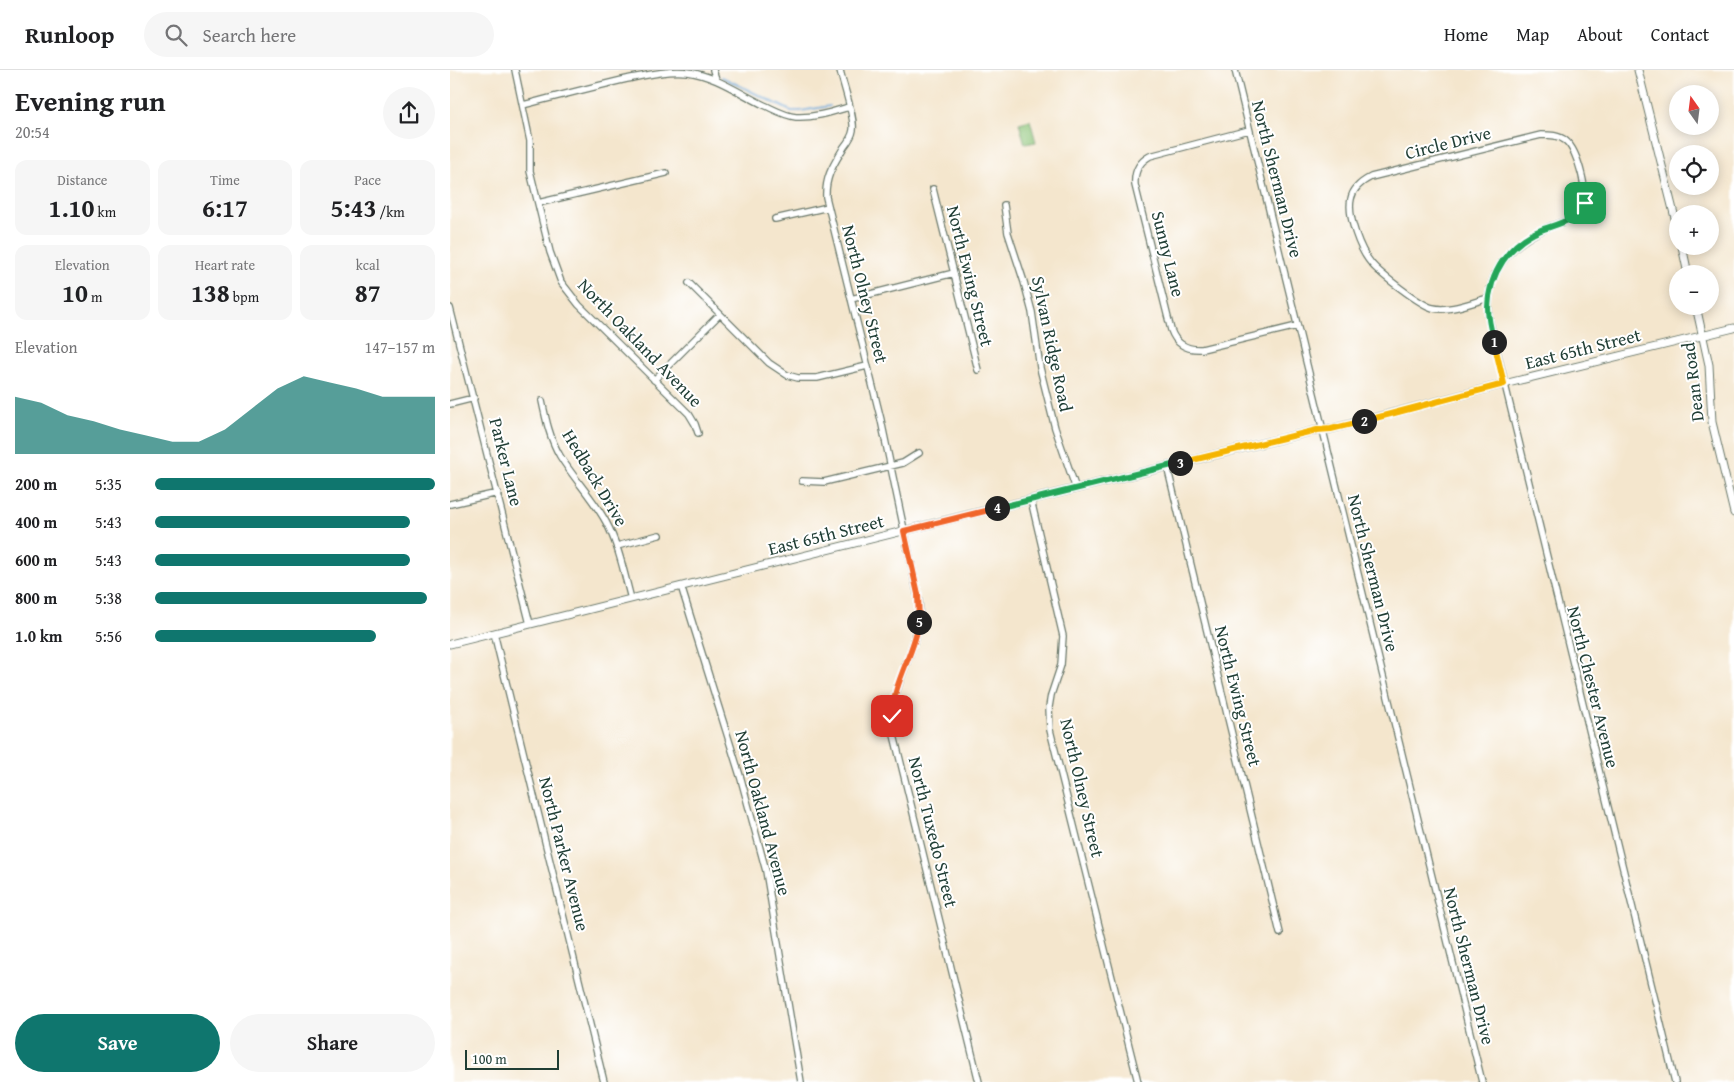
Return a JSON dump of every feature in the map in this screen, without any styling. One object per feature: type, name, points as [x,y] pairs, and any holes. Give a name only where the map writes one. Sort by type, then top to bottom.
[{"type":"street","name":"North Oakland Avenue","points":[[515,70],[530,141],[530,171],[552,260],[566,289],[579,305],[692,417],[698,433]]},
{"type":"street","points":[[713,70],[716,80]]},
{"type":"street","name":"North Olney Street","points":[[840,70],[852,118],[853,130],[829,173],[826,187],[828,207],[867,366],[904,531]]},
{"type":"street","name":"North Sherman Drive","points":[[1235,70],[1482,1082]]},
{"type":"street","points":[[1638,70],[1672,205]]},
{"type":"street","points":[[523,105],[590,87],[657,73],[677,71],[716,80],[786,115],[805,117],[849,107]]},
{"type":"street","name":"Sunny Lane","points":[[1249,130],[1150,156],[1141,162],[1136,170],[1135,185],[1171,330],[1178,342],[1185,347],[1202,349],[1297,326]]},
{"type":"street","name":"Circle Drive","points":[[1489,298],[1446,308],[1433,308],[1382,274],[1368,259],[1357,238],[1350,204],[1355,189],[1361,182],[1370,177],[1552,135]]},
{"type":"street","name":"North Chester Avenue","points":[[1552,135],[1565,141],[1574,152],[1586,194],[1584,206],[1575,217],[1532,234],[1516,246],[1500,266],[1492,281],[1489,298],[1490,325],[1675,1082]]},
{"type":"street","points":[[538,203],[666,173]]},
{"type":"street","name":"North Ewing Street","points":[[933,189],[978,370]]},
{"type":"street","name":"Sylvan Ridge Road","points":[[1004,205],[1008,233],[1032,312],[1040,368],[1053,419],[1076,489]]},
{"type":"street","points":[[775,219],[828,207]]},
{"type":"street","points":[[851,299],[954,273]]},
{"type":"street","points":[[689,282],[771,365],[787,375],[798,378],[816,378],[867,366]]},
{"type":"street","name":"Parker Lane","points":[[450,308],[530,624]]},
{"type":"street","points":[[654,380],[720,314]]},
{"type":"street","name":"Dean Road","points":[[1698,315],[1710,372],[1712,422],[1734,512]]},
{"type":"street","name":"East 65th Street","points":[[450,644],[1167,466],[1331,429],[1504,384],[1734,328]]},
{"type":"street","points":[[450,404],[474,398]]},
{"type":"street","name":"Hedback Drive","points":[[542,401],[556,449],[598,509],[617,546],[631,599]]},
{"type":"street","points":[[802,481],[824,482],[906,462],[919,453]]},
{"type":"street","name":"North Ewing Street","points":[[1167,466],[1280,933]]},
{"type":"street","points":[[450,504],[498,493]]},
{"type":"street","name":"North Olney Street","points":[[1031,500],[1063,636],[1061,665],[1051,695],[1050,730],[1138,1082]]},
{"type":"street","name":"North Tuxedo Street","points":[[904,531],[918,594],[919,615],[915,642],[894,698],[893,731],[979,1082]]},
{"type":"street","points":[[617,546],[659,536]]},
{"type":"street","name":"North Oakland Avenue","points":[[681,586],[741,779],[766,871],[801,1082]]},
{"type":"street","name":"North Parker Avenue","points":[[494,633],[604,1082]]},
{"type":"green space","points":[[1030,120],[1036,142],[1025,144],[1019,123]]},
{"type":"waterway","points":[[722,77],[791,111],[830,106]]},
{"type":"route","points":[[892,716],[895,693],[915,642],[919,615],[918,594],[904,531],[1317,430],[1331,429],[1504,384],[1488,313],[1492,281],[1504,258],[1522,240],[1532,234],[1575,217],[1580,213],[1585,203]]}]
